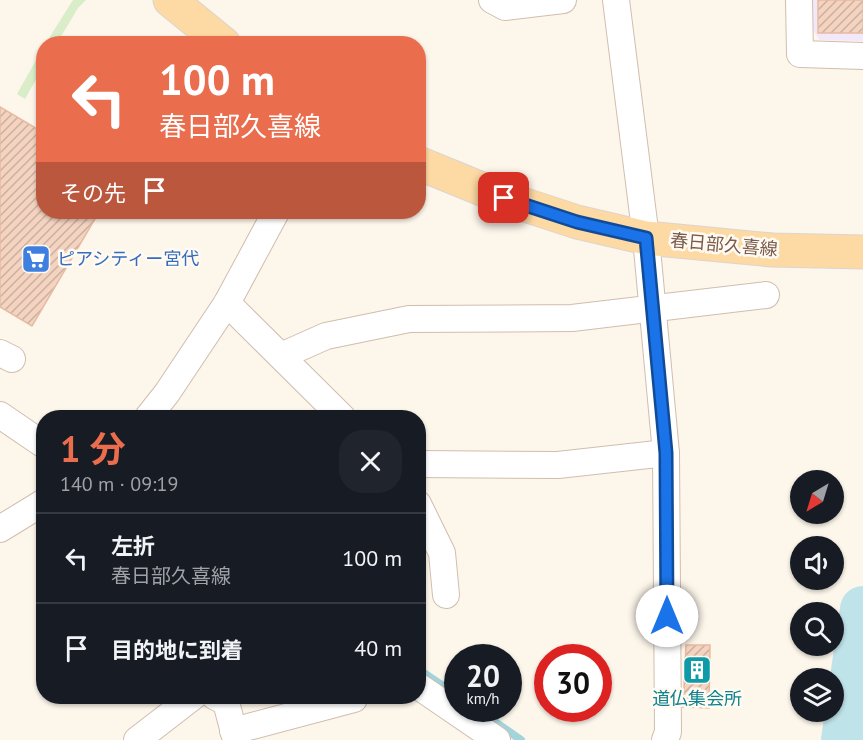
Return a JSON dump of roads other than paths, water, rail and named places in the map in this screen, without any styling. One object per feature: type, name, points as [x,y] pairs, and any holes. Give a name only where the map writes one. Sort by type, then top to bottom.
[{"type":"main road","points":[[170,0],[214,36]]},
{"type":"main road","name":"春日部久喜線","points":[[426,166],[504,198],[577,222],[646,238],[772,250],[863,252]]},
{"type":"street","points":[[492,0],[505,7],[563,0]]},
{"type":"street","points":[[616,0],[646,238],[666,453],[668,732],[665,740]]},
{"type":"street","points":[[799,0],[800,54],[863,56]]},
{"type":"street","points":[[154,410],[227,303],[272,219]]},
{"type":"street","points":[[280,356],[326,336],[409,319],[572,318],[766,296]]},
{"type":"street","points":[[227,303],[335,410]]},
{"type":"street","points":[[0,415],[36,440]]},
{"type":"street","points":[[426,464],[558,465],[666,453]]},
{"type":"street","points":[[0,529],[36,507]]},
{"type":"street","points":[[426,520],[442,553],[446,595]]},
{"type":"street","points":[[426,691],[497,740]]},
{"type":"street","points":[[136,740],[183,704]]},
{"type":"street","points":[[227,704],[235,735],[337,704]]},
{"type":"waterway","points":[[844,740],[863,609]]},
{"type":"waterway","points":[[426,674],[444,687]]},
{"type":"waterway","points":[[833,740],[849,706]]},
{"type":"waterway","points":[[495,722],[521,740]]},
{"type":"place","name":"ピアシティー宮代","points":[[36,259]]},
{"type":"place","name":"道仏集会所","points":[[697,670]]}]
